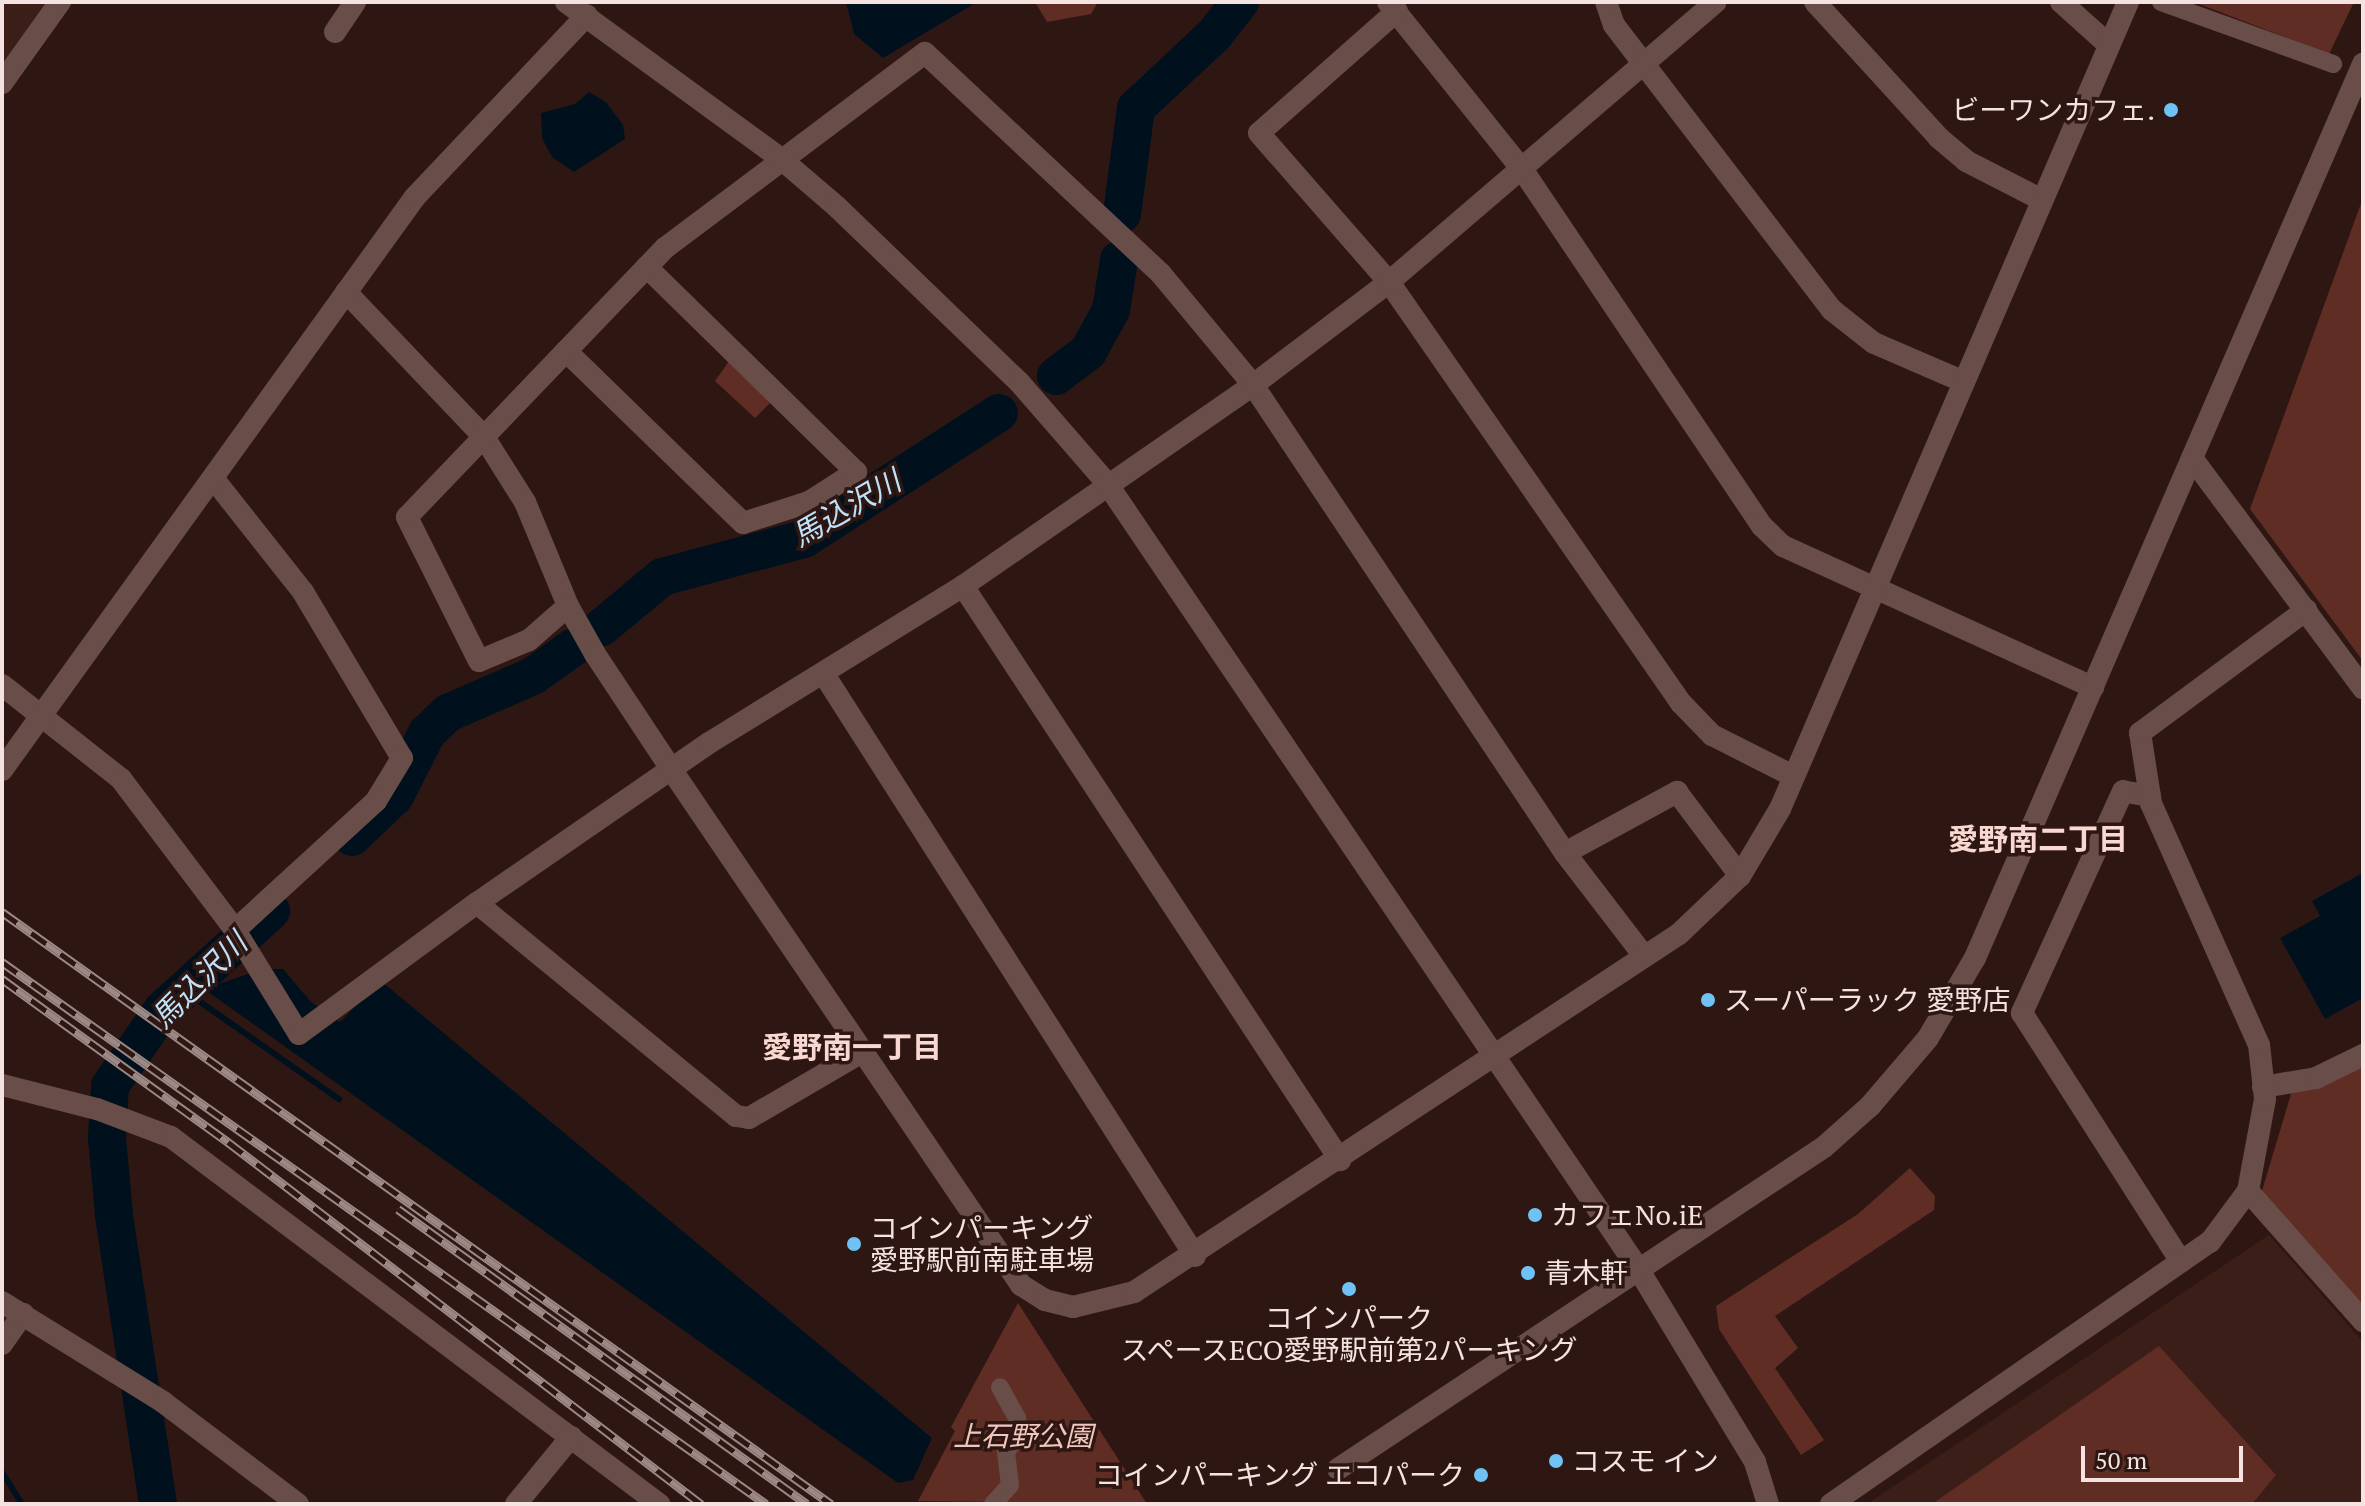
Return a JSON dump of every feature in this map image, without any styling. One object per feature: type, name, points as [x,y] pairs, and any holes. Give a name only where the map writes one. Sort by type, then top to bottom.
[{"type":"street","points":[[2,83],[60,2]]},
{"type":"street","points":[[335,32],[355,2]]},
{"type":"street","points":[[566,2],[780,158],[920,281],[1019,382],[1106,482],[1496,1052],[1637,1267],[1755,1462],[1768,1504]]},
{"type":"street","points":[[1606,2],[1614,25],[1832,310],[1874,343],[1964,382]]},
{"type":"street","points":[[2,685],[44,715],[121,779],[240,937],[299,1034],[477,903],[671,769],[825,676],[963,586],[1106,482],[1253,385],[1389,282],[1716,2]]},
{"type":"street","points":[[1815,2],[1939,138],[1966,161],[2042,200]]},
{"type":"street","points":[[2061,2],[2109,45]]},
{"type":"street","points":[[346,292],[484,437],[525,502],[568,606],[671,769],[1001,1260],[1021,1285],[1045,1300],[1073,1307],[1119,1299],[1195,1256],[1644,956],[1711,908],[1740,876],[1763,841],[1793,776],[2128,2]]},
{"type":"street","points":[[2161,2],[2333,64]]},
{"type":"street","points":[[1793,776],[1712,735],[1681,703],[1389,282],[1259,133],[1392,6],[1522,169],[1762,526],[1783,546],[1876,585],[2093,687]]},
{"type":"street","points":[[2,770],[415,197],[587,15]]},
{"type":"street","points":[[568,606],[529,640],[479,661],[407,517],[647,267],[780,158],[925,53],[1161,274],[1253,385],[1565,853],[1644,956]]},
{"type":"street","points":[[1338,1469],[1637,1267],[1824,1147],[1902,1072],[1949,1007],[1975,958],[2363,64]]},
{"type":"street","points":[[566,351],[743,523],[809,502],[856,472],[647,267]]},
{"type":"street","points":[[2192,458],[2363,688]]},
{"type":"street","points":[[213,478],[303,592],[402,758],[376,801],[240,937]]},
{"type":"street","points":[[963,586],[1340,1160]]},
{"type":"street","points":[[1831,1504],[2210,1242],[2248,1191],[2263,1087],[2259,1045],[2150,796],[2140,733],[2306,610]]},
{"type":"street","points":[[825,676],[1195,1256]]},
{"type":"street","points":[[2150,796],[2123,791],[2022,1013],[2181,1262]]},
{"type":"street","points":[[1565,853],[1677,792],[1740,876]]},
{"type":"street","points":[[477,903],[736,1116],[749,1118],[862,1052]]},
{"type":"street","points":[[2263,1087],[2316,1078],[2363,1055]]},
{"type":"street","points":[[2,1085],[97,1109],[171,1137],[659,1504]]},
{"type":"street","points":[[2248,1191],[2363,1321]]},
{"type":"street","points":[[2,1302],[163,1402],[298,1504]]},
{"type":"street","points":[[2,1344],[23,1314]]},
{"type":"street","points":[[993,1504],[1010,1485],[1006,1452],[1019,1434],[1017,1418],[1000,1387]]},
{"type":"street","points":[[516,1504],[571,1437]]},
{"type":"shaded area","points":[[2,2],[54,2],[2,71]]},
{"type":"shaded area","points":[[2269,1235],[2363,1342],[2363,1504],[1867,1504]]},
{"type":"green space","points":[[1035,2],[1098,2],[1091,14],[1047,22]]},
{"type":"green space","points":[[2194,2],[2354,2],[2329,54]]},
{"type":"green space","points":[[2363,198],[2363,661],[2250,509]]},
{"type":"green space","points":[[732,357],[770,403],[755,418],[715,381]]},
{"type":"green space","points":[[2363,1043],[2363,1319],[2259,1201],[2291,1094],[2311,1071]]},
{"type":"green space","points":[[1910,1168],[1935,1196],[1934,1210],[1775,1316],[1798,1348],[1775,1368],[1824,1440],[1801,1455],[1719,1329],[1716,1306],[1858,1214]]},
{"type":"green space","name":"上石野公園","points":[[1018,1303],[1147,1504],[918,1501],[955,1431],[951,1427]]},
{"type":"green space","points":[[2159,1346],[2276,1475],[2252,1504],[1932,1504]]},
{"type":"water","points":[[846,2],[977,2],[883,58],[854,34]]},
{"type":"water","points":[[589,92],[606,102],[623,125],[625,139],[574,172],[552,157],[542,138],[541,113],[575,104]]},
{"type":"water","points":[[2361,874],[2363,998],[2325,1019],[2280,938],[2320,916],[2312,901]]},
{"type":"water","points":[[263,969],[283,969],[311,1002],[340,1022],[381,981],[932,1438],[913,1480],[898,1483],[204,989]]},
{"type":"waterway","name":"馬込沢川","points":[[1122,214],[1136,108],[1214,35],[1240,2]]},
{"type":"waterway","name":"馬込沢川","points":[[1056,376],[1088,352],[1111,310],[1119,260]]},
{"type":"waterway","name":"馬込沢川","points":[[602,627],[662,577],[804,539],[999,413]]},
{"type":"waterway","name":"馬込沢川","points":[[352,837],[395,796],[427,733],[448,713],[533,676],[574,647]]},
{"type":"waterway","name":"馬込沢川","points":[[158,1504],[114,1215],[107,1138],[110,1086],[163,1009],[271,911]]},
{"type":"waterway","points":[[163,1009],[186,992],[339,1099]]},
{"type":"waterway","points":[[2,1472],[22,1504]]},
{"type":"railway","points":[[2,912],[831,1504]]},
{"type":"railway","points":[[2,962],[766,1504]]},
{"type":"railway","points":[[2,979],[228,1142],[701,1504]]},
{"type":"railway","points":[[398,1209],[807,1504]]},
{"type":"place","name":"ビーワンカフェ.","points":[[2171,110]]},
{"type":"place","name":"スーパーラック 愛野店","points":[[1708,1000]]},
{"type":"place","name":"カフェNo.iE","points":[[1535,1215]]},
{"type":"place","name":"コインパーキング 愛野駅前南駐車場","points":[[854,1244]]},
{"type":"place","name":"青木軒","points":[[1528,1273]]},
{"type":"place","name":"コインパーク スペースECO愛野駅前第2パーキング","points":[[1349,1289]]},
{"type":"place","name":"コスモ イン","points":[[1556,1461]]},
{"type":"place","name":"コインパーキング エコパーク","points":[[1481,1475]]},
{"type":"district","name":"愛野南二丁目","points":[[2038,839]]},
{"type":"district","name":"愛野南一丁目","points":[[852,1047]]}]
